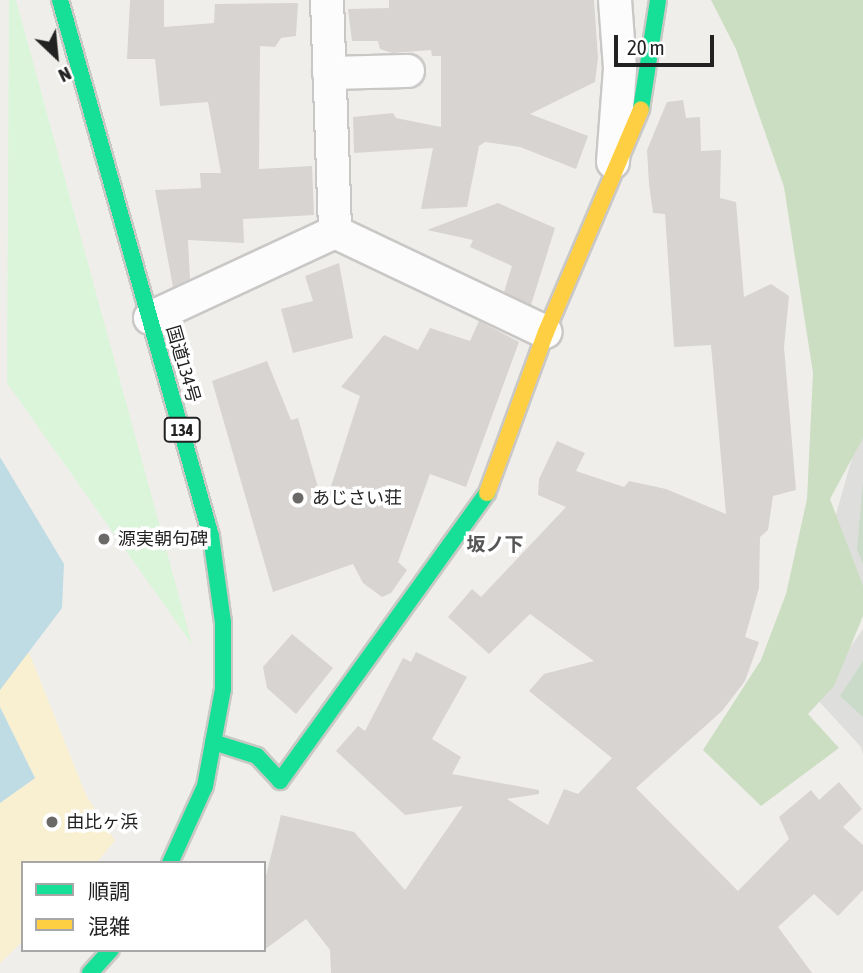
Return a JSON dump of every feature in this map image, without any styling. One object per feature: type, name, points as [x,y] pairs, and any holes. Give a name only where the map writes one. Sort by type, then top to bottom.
[{"type":"main road","name":"国道134号","points":[[60,0],[211,536],[223,622],[223,689],[205,786],[171,861]]},
{"type":"main road","points":[[213,743],[257,756],[280,781],[483,504],[546,332],[586,245],[612,170],[645,100],[658,0]]},
{"type":"main road","points":[[90,973],[109,952]]},
{"type":"street","points":[[327,0],[335,232]]},
{"type":"street","points":[[612,170],[620,68],[615,0]]},
{"type":"street","points":[[329,73],[408,71]]},
{"type":"street","points":[[150,318],[335,232]]},
{"type":"street","points":[[335,232],[546,332]]},
{"type":"shaded area","points":[[863,420],[863,606],[834,521]]},
{"type":"shaded area","points":[[863,629],[863,755],[861,747],[815,697]]},
{"type":"green space","points":[[9,0],[16,0],[192,644],[7,383]]},
{"type":"green space","points":[[711,0],[863,0],[863,438],[830,499],[863,586],[863,616],[834,686],[808,714],[839,748],[761,806],[703,750],[761,660],[786,594],[807,499],[813,373],[784,187],[736,49]]},
{"type":"green space","points":[[863,482],[863,564],[857,549]]},
{"type":"green space","points":[[863,661],[863,717],[840,696]]},
{"type":"sand","name":"由比ヶ浜","points":[[28,650],[86,795],[115,841],[98,861],[21,861],[21,943],[0,963],[0,803],[35,778],[0,707],[0,690]]},
{"type":"water","points":[[0,457],[64,564],[62,608],[0,690]]},
{"type":"water","points":[[0,707],[35,778],[0,803]]},
{"type":"building","points":[[130,0],[164,0],[164,27],[214,23],[215,4],[298,3],[296,36],[281,38],[275,47],[260,46],[259,169],[312,166],[314,215],[243,219],[244,243],[188,240],[190,279],[173,287],[155,190],[201,188],[200,173],[221,173],[208,102],[160,106],[155,59],[127,59]]},
{"type":"building","points":[[389,0],[594,0],[598,58],[595,82],[530,114],[588,136],[576,169],[520,147],[485,142],[479,146],[467,207],[421,209],[433,148],[354,153],[353,117],[393,113],[396,118],[441,127],[441,56],[432,56],[431,50],[392,53],[380,49],[378,41],[352,41],[348,9],[389,8]]},
{"type":"building","points":[[683,100],[686,118],[700,117],[701,151],[721,150],[720,198],[736,202],[744,297],[771,284],[789,296],[784,347],[796,490],[773,496],[768,530],[760,537],[759,588],[745,637],[759,642],[745,681],[722,711],[636,788],[738,891],[789,839],[779,817],[811,790],[819,800],[839,782],[862,809],[843,827],[863,845],[863,890],[838,916],[814,894],[778,927],[812,973],[331,973],[330,950],[306,919],[266,949],[266,876],[281,815],[354,832],[405,890],[463,806],[405,815],[336,751],[358,726],[365,731],[403,658],[411,662],[416,652],[467,677],[432,739],[461,757],[452,774],[539,790],[539,794],[507,799],[548,825],[564,789],[578,794],[612,758],[529,691],[544,674],[594,661],[530,614],[489,654],[448,617],[472,589],[481,597],[566,507],[538,495],[539,479],[557,441],[585,453],[576,471],[624,487],[629,481],[666,489],[726,514],[711,345],[674,347],[665,214],[653,213],[647,150],[667,102]]},
{"type":"building","points":[[498,203],[555,228],[531,305],[504,292],[512,266],[470,247],[473,240],[427,230]]},
{"type":"building","points":[[339,263],[353,338],[293,353],[281,309],[313,301],[305,276]]},
{"type":"building","points":[[479,321],[519,342],[466,487],[430,474],[398,562],[407,570],[391,593],[382,597],[363,583],[353,564],[273,592],[212,381],[267,361],[291,420],[298,418],[324,508],[360,396],[341,387],[384,335],[418,350],[430,328],[470,341]]},
{"type":"building","points":[[292,634],[333,668],[296,714],[267,688],[263,667]]},
{"type":"traffic: fast","points":[[60,0],[211,536],[223,622],[223,689],[205,786],[171,861]]},
{"type":"traffic: fast","points":[[641,109],[658,0]]},
{"type":"traffic: fast","points":[[213,742],[257,756],[280,781],[487,493]]},
{"type":"traffic: fast","points":[[90,973],[109,952]]},
{"type":"traffic: slow","points":[[487,493],[546,332],[641,109]]},
{"type":"place","name":"あじさい荘","points":[[298,498]]},
{"type":"place","name":"源実朝句碑","points":[[104,539]]},
{"type":"place","name":"由比ヶ浜","points":[[52,822]]},
{"type":"district","name":"坂ノ下","points":[[495,545]]}]
